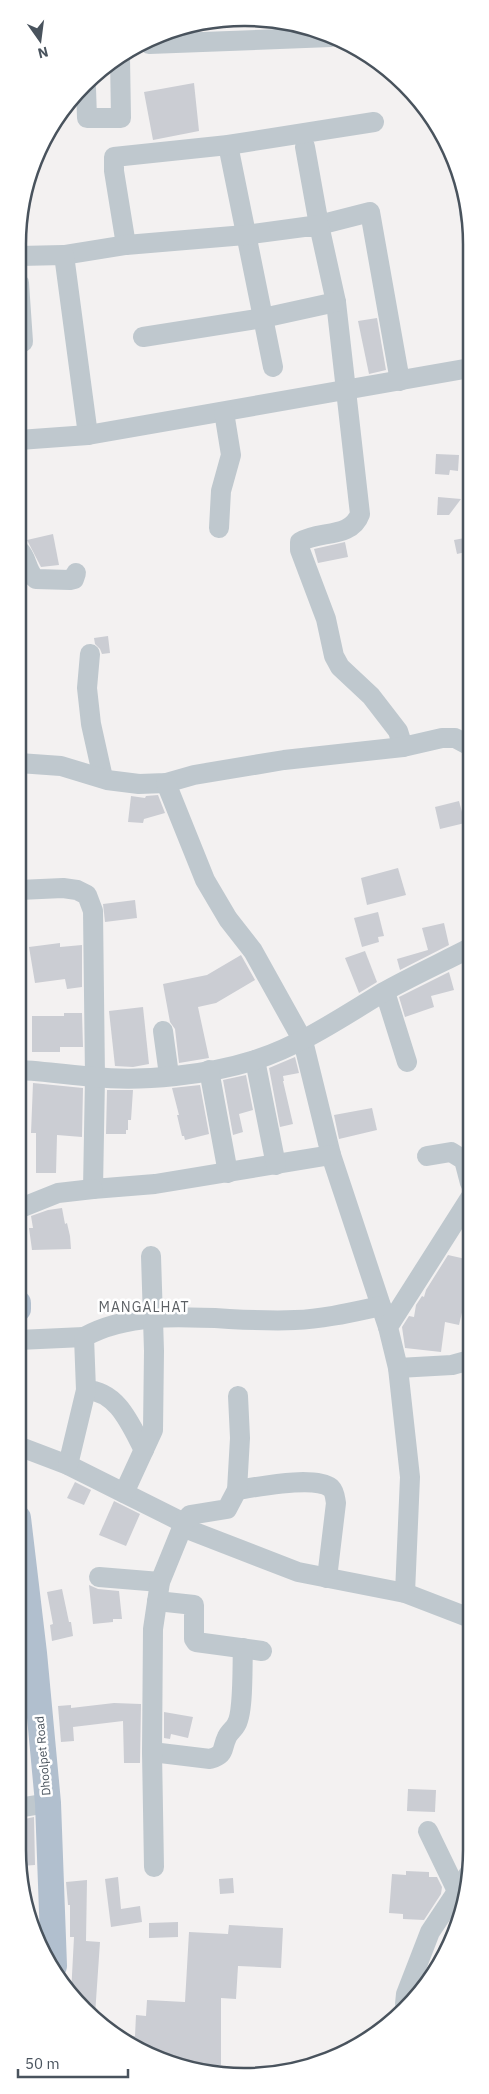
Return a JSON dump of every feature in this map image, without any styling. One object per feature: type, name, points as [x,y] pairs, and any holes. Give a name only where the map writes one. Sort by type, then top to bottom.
[{"type":"main road","name":"Dhoolpet Road","points":[[26,1586],[48,1803],[54,1956]]},
{"type":"street","points":[[160,44],[314,38]]},
{"type":"street","points":[[86,94],[88,118],[121,118],[120,65]]},
{"type":"street","points":[[126,245],[114,171],[114,158],[228,144],[374,122]]},
{"type":"street","points":[[228,144],[273,367]]},
{"type":"street","points":[[305,147],[336,302],[360,514],[357,523],[348,530],[307,538],[300,542],[300,550],[326,619],[334,656],[340,667],[371,696],[393,724],[403,747]]},
{"type":"street","points":[[26,256],[64,255],[126,245],[245,235],[319,224],[370,212],[400,381]]},
{"type":"street","points":[[64,255],[88,435]]},
{"type":"street","points":[[143,337],[263,318],[336,302]]},
{"type":"street","points":[[26,439],[88,435],[463,369]]},
{"type":"street","points":[[219,528],[221,491],[231,455],[224,412]]},
{"type":"street","points":[[26,562],[29,571],[36,579],[70,580],[76,576],[76,573]]},
{"type":"street","points":[[90,654],[88,697],[91,724],[103,778]]},
{"type":"street","points":[[26,764],[61,766],[103,778],[139,784],[166,783],[194,774],[284,760],[403,747],[442,738],[455,738],[463,742]]},
{"type":"street","points":[[166,783],[204,880],[228,920],[253,952],[304,1041],[331,1154],[382,1306],[398,1368],[410,1478],[405,1593]]},
{"type":"street","points":[[26,890],[63,888],[77,890],[87,895],[93,911],[95,1077],[93,1189]]},
{"type":"street","points":[[26,1070],[60,1072],[95,1077],[169,1075],[209,1070],[255,1060],[304,1041],[384,992],[463,952]]},
{"type":"street","points":[[384,992],[407,1062]]},
{"type":"street","points":[[164,1032],[169,1075]]},
{"type":"street","points":[[255,1060],[276,1164]]},
{"type":"street","points":[[209,1070],[228,1173]]},
{"type":"street","points":[[427,1156],[451,1152],[463,1159]]},
{"type":"street","points":[[26,1206],[58,1194],[155,1184],[331,1154]]},
{"type":"street","points":[[388,1327],[463,1209]]},
{"type":"street","points":[[124,1493],[153,1430],[154,1352],[151,1256]]},
{"type":"street","points":[[26,1340],[84,1337],[98,1329],[152,1318],[199,1317],[247,1321],[296,1320],[382,1306]]},
{"type":"street","points":[[68,1464],[86,1390],[84,1337]]},
{"type":"street","points":[[398,1368],[452,1365],[463,1362]]},
{"type":"street","points":[[86,1390],[94,1390],[102,1394],[122,1410],[134,1428],[144,1450]]},
{"type":"street","points":[[154,1867],[152,1752],[153,1629],[159,1591],[184,1523],[190,1515],[227,1509],[237,1490],[240,1438],[238,1396]]},
{"type":"street","points":[[26,1449],[68,1464],[184,1523],[192,1531],[289,1569],[405,1593],[463,1615]]},
{"type":"street","points":[[237,1490],[289,1482],[309,1482],[330,1487],[334,1492],[336,1503],[327,1578]]},
{"type":"street","points":[[99,1578],[159,1591],[194,1605],[194,1638],[196,1642],[252,1649],[240,1714],[237,1724],[228,1734],[223,1751],[218,1756],[210,1759],[152,1752]]},
{"type":"street","points":[[26,1807],[48,1803]]},
{"type":"street","points":[[428,1831],[457,1891]]},
{"type":"street","points":[[406,1997],[430,1932],[460,1887]]},
{"type":"building","points":[[194,83],[199,131],[153,140],[144,92]]},
{"type":"building","points":[[377,318],[386,370],[369,374],[358,321]]},
{"type":"building","points":[[436,454],[459,455],[458,471],[450,470],[449,475],[435,474]]},
{"type":"building","points":[[438,497],[461,499],[449,515],[437,515]]},
{"type":"building","points":[[53,534],[59,565],[41,567],[27,540]]},
{"type":"building","points":[[463,538],[463,553],[457,554],[454,540]]},
{"type":"building","points":[[345,542],[348,557],[318,563],[314,549]]},
{"type":"building","points":[[108,636],[110,653],[102,654],[95,644],[94,638]]},
{"type":"building","points":[[158,795],[165,813],[144,819],[143,823],[128,822],[131,796],[145,798],[146,796]]},
{"type":"building","points":[[459,801],[463,823],[440,829],[435,807]]},
{"type":"building","points":[[398,868],[406,895],[367,905],[361,878]]},
{"type":"building","points":[[135,900],[137,918],[105,922],[103,904]]},
{"type":"building","points":[[378,912],[384,936],[378,937],[379,942],[362,947],[354,918]]},
{"type":"building","points":[[444,923],[449,945],[400,970],[397,959],[428,950],[422,928]]},
{"type":"building","points":[[60,943],[60,947],[82,945],[82,987],[67,989],[65,979],[35,983],[29,947]]},
{"type":"building","points":[[365,951],[377,982],[359,993],[345,958]]},
{"type":"building","points":[[241,955],[255,980],[216,1003],[198,1007],[209,1058],[179,1063],[175,1029],[170,1022],[163,984],[207,975]]},
{"type":"building","points":[[449,972],[454,990],[431,996],[434,1007],[405,1017],[399,997]]},
{"type":"building","points":[[143,1007],[149,1064],[133,1067],[115,1066],[109,1011]]},
{"type":"building","points":[[64,1013],[82,1013],[83,1047],[60,1047],[60,1052],[32,1052],[32,1016],[64,1016]]},
{"type":"building","points":[[295,1057],[299,1073],[283,1076],[293,1124],[280,1127],[269,1068]]},
{"type":"building","points":[[246,1075],[253,1110],[239,1114],[243,1132],[233,1135],[223,1080]]},
{"type":"building","points":[[33,1083],[83,1088],[82,1137],[57,1135],[56,1173],[36,1173],[36,1133],[31,1133]]},
{"type":"building","points":[[200,1085],[209,1134],[185,1140],[184,1136],[182,1136],[172,1088]]},
{"type":"building","points":[[107,1090],[133,1090],[131,1120],[128,1120],[126,1134],[106,1134]]},
{"type":"building","points":[[372,1108],[377,1130],[339,1139],[334,1115]]},
{"type":"building","points":[[62,1208],[65,1224],[67,1223],[70,1236],[71,1249],[32,1250],[29,1228],[33,1228],[31,1216],[48,1210]]},
{"type":"building","points":[[448,1255],[463,1258],[463,1308],[459,1325],[445,1322],[441,1352],[405,1348],[402,1327],[409,1316],[414,1317],[416,1305],[422,1296],[424,1297],[426,1290]]},
{"type":"building","points":[[75,1482],[91,1490],[84,1505],[67,1498]]},
{"type":"building","points":[[114,1501],[140,1514],[126,1546],[99,1535]]},
{"type":"building","points":[[89,1585],[98,1589],[119,1591],[122,1619],[113,1619],[113,1622],[93,1624]]},
{"type":"building","points":[[62,1589],[73,1636],[52,1641],[50,1625],[53,1624],[47,1592]]},
{"type":"building","points":[[114,1703],[141,1704],[140,1763],[124,1763],[123,1721],[73,1727],[74,1741],[61,1742],[58,1706],[71,1705],[71,1708]]},
{"type":"building","points":[[164,1712],[193,1717],[188,1738],[171,1734],[170,1739],[164,1738]]},
{"type":"building","points":[[408,1789],[436,1790],[435,1812],[407,1811]]},
{"type":"building","points":[[34,1817],[35,1865],[27,1866],[26,1819]]},
{"type":"building","points":[[406,1871],[429,1872],[429,1877],[437,1877],[442,1887],[441,1894],[424,1920],[403,1919],[403,1914],[389,1913],[392,1874],[406,1875]]},
{"type":"building","points":[[118,1877],[121,1909],[140,1906],[142,1922],[111,1927],[105,1879]]},
{"type":"building","points":[[233,1878],[234,1893],[220,1894],[219,1879]]},
{"type":"building","points":[[87,1880],[86,1941],[100,1942],[95,2009],[72,1983],[74,1937],[70,1937],[70,1905],[68,1905],[66,1882]]},
{"type":"building","points":[[178,1922],[178,1937],[149,1938],[149,1923]]},
{"type":"building","points":[[229,1925],[283,1928],[281,1968],[238,1966],[236,1999],[221,1998],[221,2065],[202,2064],[174,2056],[130,2036],[135,2036],[136,2015],[146,2016],[147,2000],[185,2002],[189,1932],[228,1934]]},
{"type":"district","name":"MANGALHAT","points":[[144,1307]]}]
